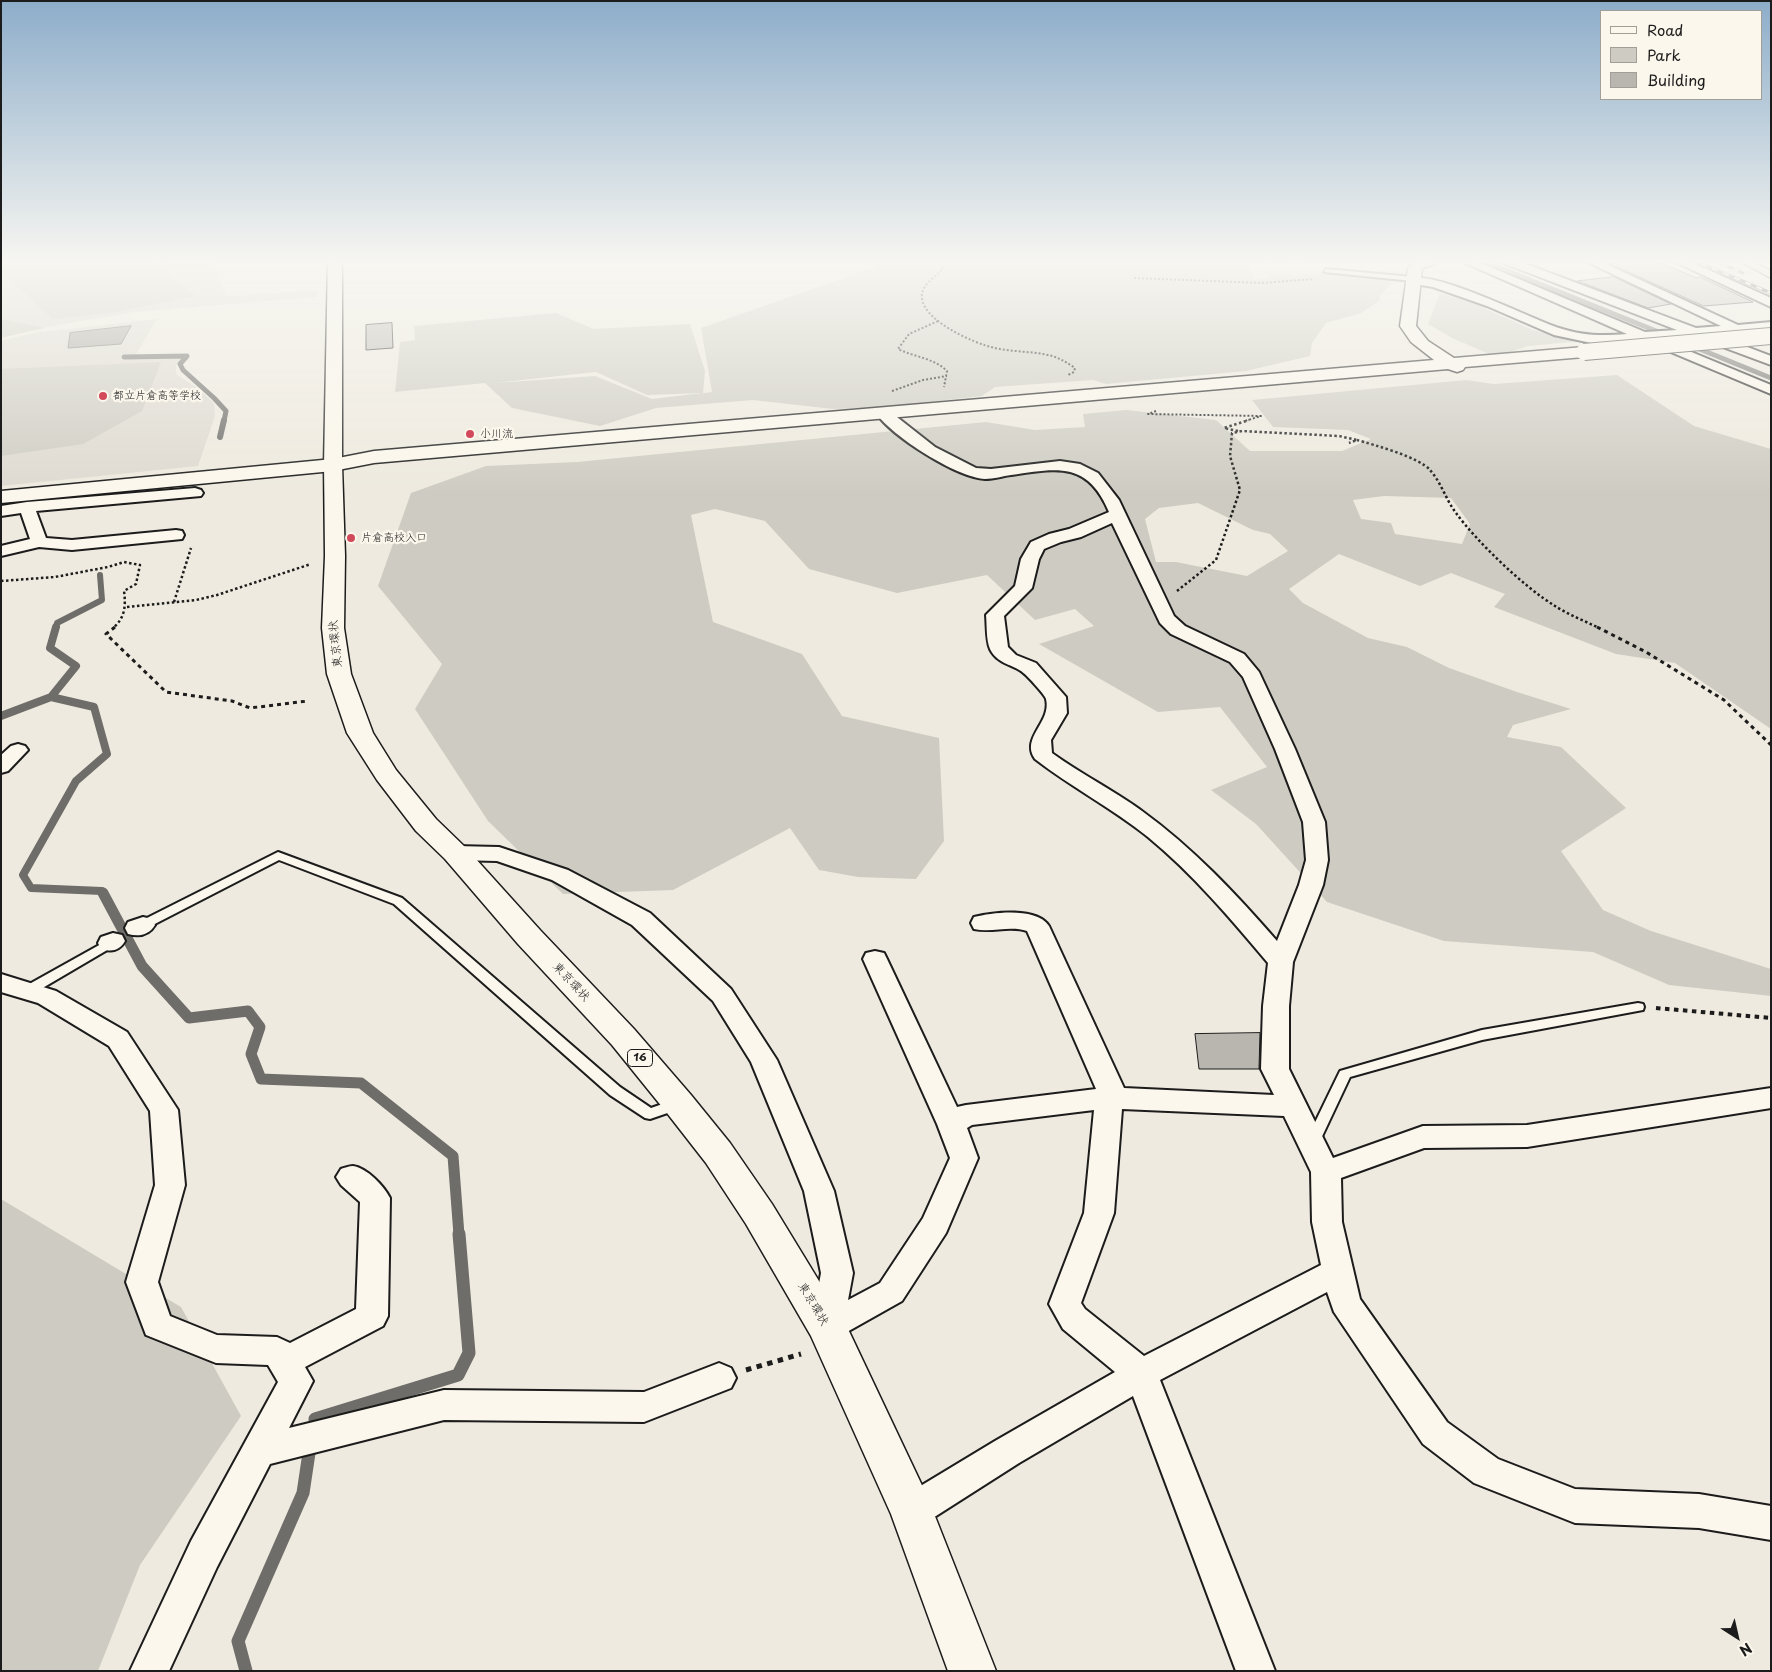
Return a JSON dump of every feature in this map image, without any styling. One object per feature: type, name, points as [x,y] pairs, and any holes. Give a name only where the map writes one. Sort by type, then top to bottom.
[{"type":"main road","name":"東京環状","points":[[336,337],[333,628],[339,674],[360,733],[386,774],[426,825],[455,853],[529,937],[623,1037],[718,1153],[760,1214],[827,1327],[912,1512],[972,1671]]},
{"type":"main road","points":[[1415,337],[1457,367]]},
{"type":"main road","points":[[1590,356],[1762,337]]},
{"type":"main road","points":[[1,497],[333,465],[375,466],[887,416],[1590,356],[1771,344]]},
{"type":"street","points":[[1581,337],[1599,341],[1638,337]]},
{"type":"street","points":[[1650,337],[1771,390]]},
{"type":"street","points":[[1707,337],[1771,361]]},
{"type":"street","points":[[887,416],[913,438],[965,469],[984,474],[1053,466],[1075,467],[1090,473],[1104,488],[1118,514],[1122,528],[1166,619],[1178,630],[1237,658],[1252,676],[1285,749],[1314,822],[1317,860],[1311,885],[1281,962],[1276,1006],[1275,1069],[1326,1172],[1327,1222],[1345,1303],[1435,1433],[1486,1471],[1575,1506],[1699,1512],[1771,1524]]},
{"type":"street","points":[[1,511],[27,507],[195,493]]},
{"type":"street","points":[[27,507],[38,542]]},
{"type":"street","points":[[1118,514],[1075,533],[1055,538],[1037,546],[1030,559],[1023,588],[995,615],[999,648],[1009,658],[1029,667],[1056,697],[1056,713],[1041,740],[1042,755],[1136,816],[1175,850],[1232,905],[1281,962]]},
{"type":"street","points":[[1,551],[38,542],[72,545],[176,535]]},
{"type":"street","points":[[1,767],[18,750]]},
{"type":"street","points":[[455,853],[499,854],[560,875],[641,919],[722,995],[764,1060],[819,1191],[837,1273],[827,1327]]},
{"type":"street","points":[[983,922],[1021,920],[1037,926],[1110,1087],[1098,1213],[1065,1304],[1074,1319],[1140,1374],[1256,1671]]},
{"type":"street","points":[[827,1327],[891,1292],[935,1224],[964,1158],[951,1124],[875,959]]},
{"type":"street","points":[[1,984],[29,990],[47,997],[118,1039],[164,1110],[170,1185],[142,1282],[157,1325],[216,1349],[277,1351],[296,1381],[204,1554],[149,1671]]},
{"type":"street","points":[[951,1124],[966,1115],[1109,1098],[1294,1106]]},
{"type":"street","points":[[1326,1172],[1423,1137],[1527,1136],[1771,1098]]},
{"type":"street","points":[[284,1362],[372,1316],[375,1198],[351,1177]]},
{"type":"street","points":[[912,1512],[1007,1452],[1140,1374],[1337,1272]]},
{"type":"street","points":[[259,1452],[444,1405],[644,1407],[718,1378]]},
{"type":"lane","points":[[29,990],[126,934],[278,856],[398,901],[614,1091],[650,1114],[679,1104]]},
{"type":"lane","points":[[1312,1143],[1345,1074],[1482,1035],[1638,1007]]},
{"type":"path","points":[[906,337],[900,343],[898,349],[907,354],[942,364],[948,371],[944,387]]},
{"type":"path","points":[[964,337],[984,345],[1060,357],[1075,368],[1074,372],[1068,375]]},
{"type":"path","points":[[886,394],[923,380],[947,376]]},
{"type":"path","points":[[1157,410],[1148,414],[1179,412],[1228,416],[1261,416],[1224,428],[1242,431],[1339,436],[1379,446],[1412,460],[1430,470],[1455,512],[1471,532],[1521,580],[1555,606],[1646,652],[1724,700],[1771,745]]},
{"type":"path","points":[[1195,576],[1216,560],[1240,490],[1230,456],[1232,433],[1242,431]]},
{"type":"path","points":[[1349,443],[1357,440]]},
{"type":"path","points":[[174,602],[192,545]]},
{"type":"path","points":[[1,581],[55,577],[108,567],[115,562],[134,561],[140,565],[136,584],[124,592],[127,607],[117,627],[106,634],[166,692],[232,701],[250,708],[308,701]]},
{"type":"path","points":[[127,607],[218,595],[314,563]]},
{"type":"path","points":[[1638,1007],[1771,1018]]},
{"type":"path","points":[[718,1378],[801,1354]]},
{"type":"shaded area","name":"都立片倉高等学校","points":[[17,337],[146,337],[133,359],[182,357],[176,365],[176,374],[197,388],[214,403],[215,416],[198,466],[1,486],[1,341]]},
{"type":"shaded area","points":[[69,337],[125,337],[121,344],[68,348]]},
{"type":"green space","points":[[415,337],[694,337],[705,371],[703,393],[712,392],[703,337],[1316,337],[1312,343],[1310,356],[1246,371],[1106,384],[1093,380],[995,387],[982,396],[877,408],[833,409],[753,400],[656,408],[600,426],[512,408],[485,383],[395,392],[400,342],[415,340]],"holes":[[[596,372],[647,395],[703,393],[652,399],[595,376],[494,383]]]},
{"type":"green space","points":[[1450,337],[1565,337],[1583,341],[1528,346],[1496,357]]},
{"type":"green space","points":[[161,362],[142,411],[83,444],[1,456],[1,369]]},
{"type":"green space","points":[[1617,375],[1694,426],[1771,449],[1771,729],[1675,663],[1616,654],[1494,607],[1505,594],[1451,573],[1420,586],[1339,554],[1289,589],[1303,603],[1368,638],[1407,647],[1449,668],[1571,709],[1513,725],[1507,737],[1561,747],[1626,808],[1561,851],[1603,910],[1651,931],[1771,969],[1771,996],[1669,985],[1593,952],[1444,941],[1327,902],[1256,824],[1211,790],[1267,767],[1220,707],[1158,712],[1039,644],[1094,626],[1075,609],[1035,620],[987,575],[897,593],[809,569],[765,521],[715,509],[691,515],[713,622],[802,654],[842,716],[939,738],[944,841],[916,879],[858,877],[819,870],[790,828],[673,890],[563,894],[488,821],[415,709],[442,664],[378,586],[411,493],[486,466],[577,462],[986,422],[1035,430],[1085,427],[1083,414],[1126,410],[1216,420],[1250,451],[1342,451],[1371,439],[1348,430],[1273,427],[1252,400],[1466,380],[1494,384]],"holes":[[[1384,496],[1451,498],[1470,524],[1462,544],[1395,534],[1391,523],[1361,519],[1353,500]],[[1198,503],[1253,530],[1270,534],[1288,551],[1247,576],[1176,562],[1156,562],[1145,519],[1159,508]]]},
{"type":"green space","points":[[1,1199],[181,1307],[241,1416],[140,1565],[98,1671],[1,1671]]},
{"type":"building","points":[[366,337],[393,337],[393,348],[366,350]]},
{"type":"building","points":[[1260,1033],[1259,1069],[1199,1069],[1195,1034]]},
{"type":"waterway","points":[[1692,346],[1771,378]]},
{"type":"waterway","points":[[124,357],[187,356],[180,364],[183,370],[226,411],[224,421]]},
{"type":"waterway","points":[[220,437],[224,420]]},
{"type":"waterway","points":[[56,628],[57,623],[102,600],[100,575]]},
{"type":"waterway","points":[[51,697],[76,666],[50,648],[56,627]]},
{"type":"waterway","points":[[1,716],[51,697]]},
{"type":"waterway","points":[[51,697],[94,707],[107,754],[76,781],[23,875],[31,888],[102,891],[104,894]]},
{"type":"waterway","points":[[103,893],[142,966],[189,1018],[248,1011],[260,1027],[251,1054],[261,1079],[361,1083],[453,1156],[459,1235]]},
{"type":"waterway","points":[[315,1419],[458,1375],[469,1353],[459,1234]]},
{"type":"waterway","points":[[246,1671],[238,1641],[303,1493],[309,1453]]},
{"type":"place","name":"都立片倉高等学校","points":[[103,396]]},
{"type":"place","name":"小川流","points":[[470,434]]},
{"type":"place","name":"片倉高校入口","points":[[351,538]]}]
